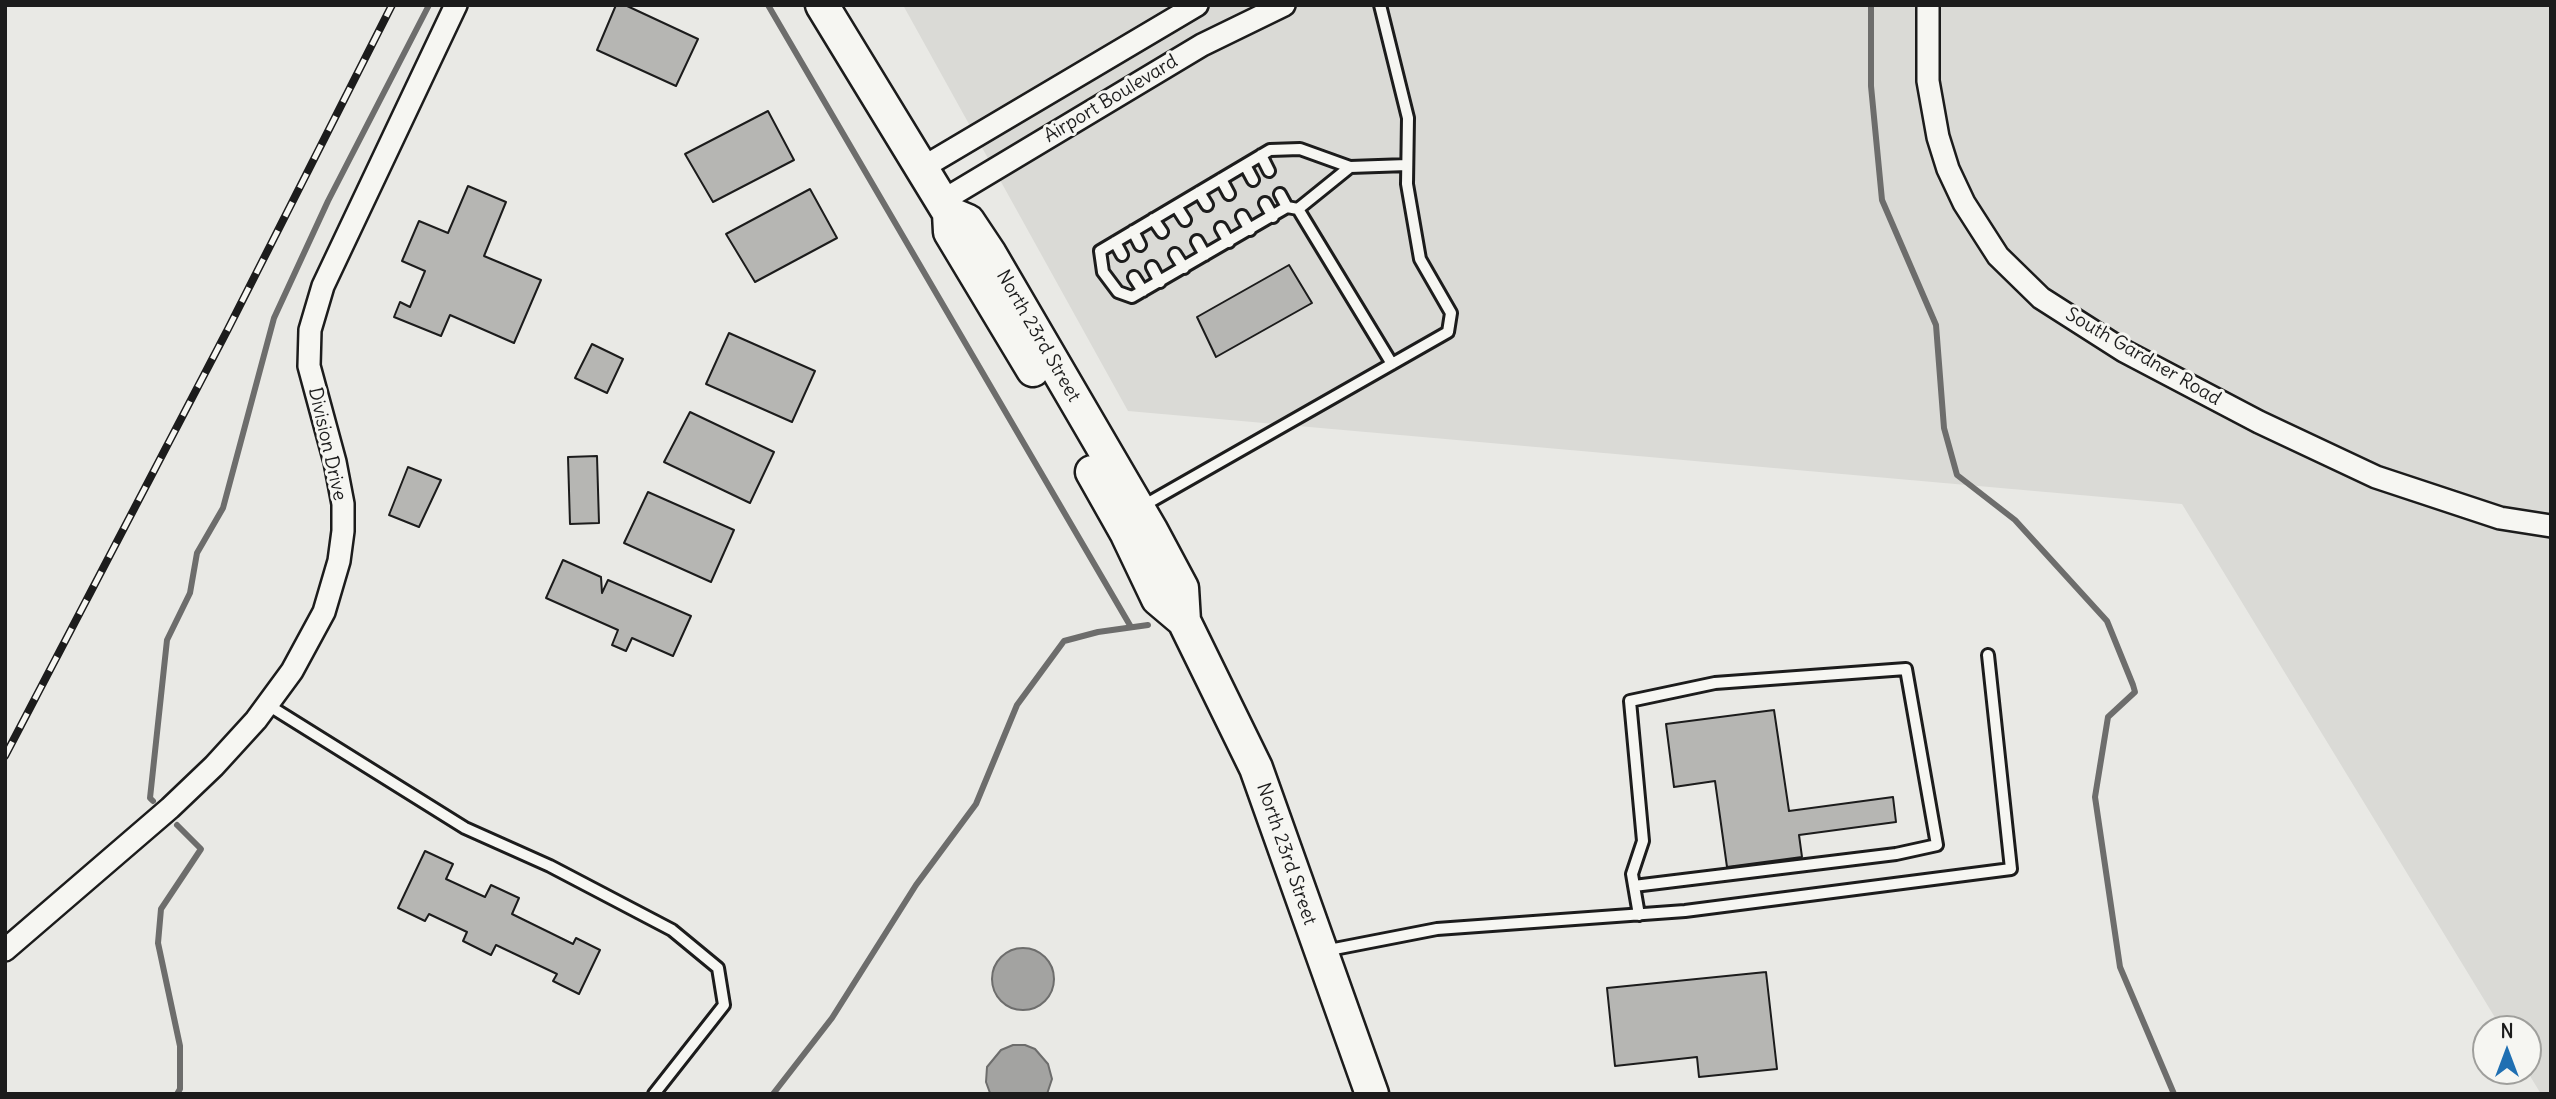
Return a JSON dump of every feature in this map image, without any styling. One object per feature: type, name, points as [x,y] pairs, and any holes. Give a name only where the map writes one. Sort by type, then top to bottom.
[{"type":"main road","name":"North 23rd Street","points":[[822,5],[946,207],[950,232],[1120,522],[1158,599],[1184,621]]},
{"type":"main road","name":"North 23rd Street","points":[[946,207],[968,221],[990,254],[1182,588],[1184,621],[1256,768],[1372,1094]]},
{"type":"street","name":"Division Drive","points":[[5,950],[170,808],[214,766],[268,705],[305,651],[324,612],[340,561],[342,504],[335,462],[309,366],[310,330],[317,303],[456,5]]},
{"type":"street","name":"Airport Boulevard","points":[[922,168],[1197,5]]},
{"type":"street","name":"Airport Boulevard","points":[[946,207],[1202,45],[1284,5]]},
{"type":"street","name":"South Gardner Road","points":[[1927,5],[1928,81],[1938,137],[1948,169],[1964,204],[1998,256],[2041,298],[2124,351],[2259,422],[2376,477],[2500,518],[2551,526]]},
{"type":"lane","points":[[1138,509],[1448,332],[1451,313],[1420,259],[1407,184],[1408,118],[1380,5]]},
{"type":"lane","points":[[1350,167],[1292,208],[1132,296],[1118,292],[1103,272],[1100,250],[1270,150],[1300,149],[1350,167],[1407,165]]},
{"type":"lane","points":[[1261,155],[1269,171]]},
{"type":"lane","points":[[1245,165],[1253,180]]},
{"type":"lane","points":[[1221,179],[1230,194]]},
{"type":"lane","points":[[1199,192],[1208,205]]},
{"type":"lane","points":[[1280,194],[1292,208],[1392,364]]},
{"type":"lane","points":[[1265,203],[1273,217]]},
{"type":"lane","points":[[1176,205],[1185,220]]},
{"type":"lane","points":[[1242,216],[1250,230]]},
{"type":"lane","points":[[1153,219],[1162,232]]},
{"type":"lane","points":[[1221,228],[1230,242]]},
{"type":"lane","points":[[1133,231],[1140,245]]},
{"type":"lane","points":[[1197,241],[1205,255]]},
{"type":"lane","points":[[1115,242],[1122,255]]},
{"type":"lane","points":[[1175,254],[1184,268]]},
{"type":"lane","points":[[1152,267],[1160,282]]},
{"type":"lane","points":[[1134,277],[1143,291]]},
{"type":"lane","points":[[1321,952],[1437,929],[1685,911],[2011,869],[1988,655]]},
{"type":"lane","points":[[1634,886],[1896,854],[1937,845],[1906,669],[1715,683],[1630,701],[1643,841],[1632,874],[1634,886],[1639,915]]},
{"type":"lane","points":[[268,705],[465,828],[550,866],[672,930],[718,968],[724,1005],[654,1094]]},
{"type":"shaded area","points":[[903,5],[2551,5],[2551,1094],[2541,1094],[2536,1085],[2542,1085],[2542,1015],[2493,1015],[2182,504],[1128,411]]},
{"type":"shaded area","points":[[1023,948],[1035,950],[1045,957],[1052,967],[1052,991],[1045,1001],[1035,1008],[1023,1010],[1011,1008],[1001,1001],[994,991],[992,979],[994,967],[1001,957],[1011,950]]},
{"type":"shaded area","points":[[1013,1045],[1025,1045],[1035,1049],[1048,1064],[1052,1079],[1047,1094],[990,1093],[986,1082],[987,1067],[1001,1050]]},
{"type":"building","points":[[616,5],[625,5],[698,39],[676,86],[597,50]]},
{"type":"building","points":[[768,111],[794,160],[713,202],[685,154]]},
{"type":"building","points":[[468,186],[506,202],[484,256],[541,280],[514,343],[450,315],[441,336],[394,317],[400,302],[410,307],[425,271],[402,261],[419,221],[448,233]]},
{"type":"building","points":[[810,189],[837,238],[755,282],[726,234]]},
{"type":"building","points":[[1289,265],[1312,303],[1216,357],[1197,317]]},
{"type":"building","points":[[729,333],[815,371],[792,422],[706,384]]},
{"type":"building","points":[[592,344],[623,359],[607,393],[575,378]]},
{"type":"building","points":[[690,412],[774,452],[750,503],[664,462]]},
{"type":"building","points":[[597,456],[599,523],[570,524],[568,457]]},
{"type":"building","points":[[408,467],[441,480],[419,527],[389,515]]},
{"type":"building","points":[[648,492],[734,530],[711,582],[624,543]]},
{"type":"building","points":[[563,560],[601,577],[602,593],[608,580],[691,616],[673,656],[632,638],[626,651],[612,645],[618,630],[546,598]]},
{"type":"building","points":[[1774,710],[1789,811],[1893,797],[1896,822],[1799,835],[1802,857],[1727,867],[1715,781],[1674,787],[1666,724]]},
{"type":"building","points":[[425,851],[453,864],[446,879],[485,897],[491,885],[519,898],[512,914],[573,944],[576,938],[600,950],[579,994],[553,981],[557,974],[496,945],[491,955],[463,941],[467,932],[429,914],[425,921],[398,908]]},
{"type":"building","points":[[1766,972],[1777,1069],[1699,1077],[1697,1057],[1615,1066],[1607,988]]},
{"type":"waterway","points":[[153,801],[150,798],[167,640],[190,593],[197,553],[223,508],[274,318],[328,201],[429,5]]},
{"type":"waterway","points":[[768,5],[1131,627]]},
{"type":"waterway","points":[[1871,7],[1871,86],[1882,200],[1936,325],[1944,428],[1957,475],[2015,520],[2107,621],[2135,692],[2108,717],[2095,797],[2120,967],[2174,1094]]},
{"type":"waterway","points":[[773,1094],[832,1018],[916,885],[976,804],[1017,705],[1064,641],[1098,632],[1148,625]]},
{"type":"waterway","points":[[177,825],[201,849],[161,909],[158,943],[180,1046],[180,1089],[177,1094]]},
{"type":"railway","points":[[5,756],[228,329],[392,5]]}]
